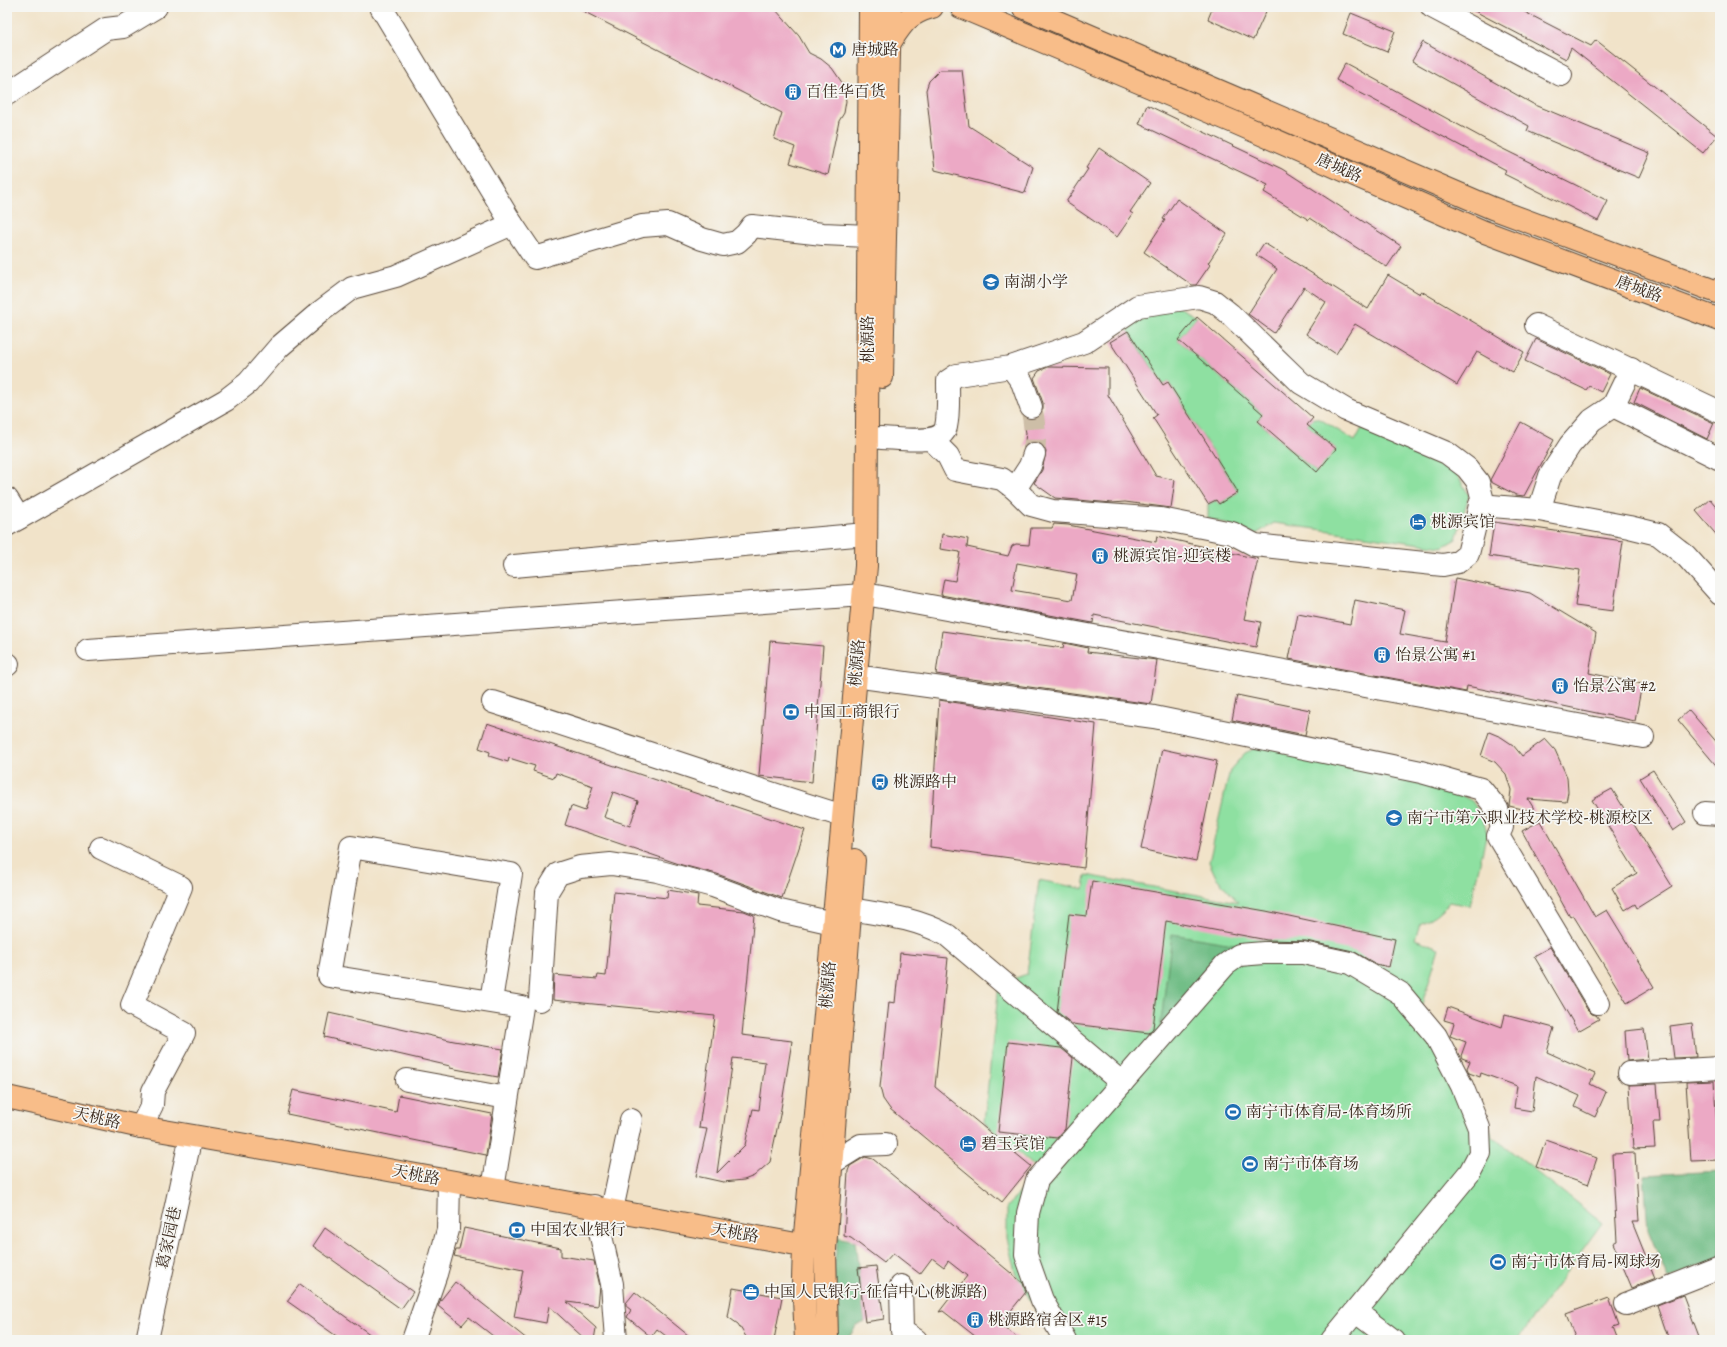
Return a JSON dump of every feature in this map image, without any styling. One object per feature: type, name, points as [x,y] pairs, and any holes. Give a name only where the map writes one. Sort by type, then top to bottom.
[{"type":"main road","points":[[860,7],[870,31]]},
{"type":"main road","name":"桃源路","points":[[827,1340],[825,1249],[869,678],[869,596],[866,566],[866,534],[870,7]]},
{"type":"main road","name":"桃源路","points":[[806,1340],[803,1279],[804,1245],[833,923],[843,816],[869,596],[878,567],[890,7]]},
{"type":"main road","points":[[889,44],[903,22],[919,11],[932,7]]},
{"type":"main road","name":"唐城路","points":[[961,7],[1229,120],[1482,231],[1720,320]]},
{"type":"main road","name":"唐城路","points":[[1023,7],[1492,208],[1720,293]]},
{"type":"main road","name":"天桃路","points":[[7,1097],[142,1128],[603,1208],[825,1249]]},
{"type":"street","points":[[7,94],[106,29],[123,27],[156,7]]},
{"type":"street","points":[[381,7],[512,224],[535,258],[642,226],[668,224],[702,239],[723,245],[737,242],[752,226],[823,234],[868,236]]},
{"type":"street","points":[[1432,7],[1561,75]]},
{"type":"street","points":[[7,499],[13,522],[226,400],[248,383],[279,347],[320,312],[352,288],[396,276],[512,224]]},
{"type":"street","points":[[881,438],[932,440],[942,435],[946,428],[948,381],[952,377],[1011,367],[1084,342],[1138,306],[1199,297],[1215,302],[1230,314],[1301,383],[1346,410],[1447,453],[1467,468],[1478,482],[1482,497],[1468,554],[1458,562],[1443,565],[1255,545],[1232,533],[1161,519],[1054,511],[1031,505],[1015,489],[1002,479],[955,470],[948,456],[932,440]]},
{"type":"street","points":[[1536,325],[1720,412]]},
{"type":"street","points":[[1011,367],[1022,382],[1031,407]]},
{"type":"street","points":[[1539,510],[1550,476],[1570,445],[1592,420],[1613,406],[1631,370]]},
{"type":"street","points":[[1613,406],[1720,459]]},
{"type":"street","points":[[1015,489],[1030,466],[1034,454]]},
{"type":"street","points":[[1480,505],[1539,510],[1658,534],[1686,556],[1720,594]]},
{"type":"street","points":[[514,566],[866,534]]},
{"type":"street","points":[[88,650],[869,596],[1643,738]]},
{"type":"street","points":[[869,678],[1154,717],[1421,772],[1482,789],[1497,809],[1502,827],[1498,836],[1598,1002]]},
{"type":"street","points":[[493,702],[585,731],[728,780],[843,816]]},
{"type":"street","points":[[491,1001],[510,874],[351,847],[329,976],[522,1007],[493,1189]]},
{"type":"street","points":[[101,848],[181,887],[132,1004],[184,1033],[153,1091],[152,1105],[142,1128]]},
{"type":"street","points":[[540,1000],[547,892],[558,874],[580,867],[611,864],[657,871],[713,886],[780,911],[833,923]]},
{"type":"street","points":[[850,909],[903,918],[928,925],[947,935],[1122,1083]]},
{"type":"street","points":[[1065,1340],[1042,1300],[1026,1256],[1028,1213],[1037,1180],[1224,965],[1239,955],[1264,953],[1303,953],[1350,963],[1400,993],[1436,1036],[1462,1086],[1479,1128],[1480,1153],[1470,1172],[1332,1340]]},
{"type":"street","points":[[1629,1073],[1720,1068]]},
{"type":"street","points":[[407,1080],[507,1098]]},
{"type":"street","points":[[616,1340],[612,1284],[603,1208],[631,1120]]},
{"type":"street","name":"葛家园巷","points":[[147,1340],[191,1136]]},
{"type":"street","points":[[832,1163],[861,1146],[886,1144]]},
{"type":"street","points":[[413,1340],[436,1274],[448,1230],[449,1182]]},
{"type":"street","points":[[1626,1304],[1720,1267]]},
{"type":"street","points":[[901,1286],[902,1331],[916,1340]]},
{"type":"street","points":[[1356,1312],[1393,1340]]},
{"type":"green space","points":[[1179,307],[1197,317],[1178,340],[1263,414],[1258,421],[1316,472],[1336,449],[1307,425],[1313,418],[1320,419],[1355,441],[1362,428],[1456,473],[1469,495],[1456,539],[1442,547],[1274,523],[1256,534],[1208,518],[1208,504],[1216,500],[1219,504],[1238,492],[1168,382],[1163,385],[1125,325],[1146,310]]},
{"type":"green space","name":"南宁市体育局-体育场所","points":[[1267,747],[1455,792],[1472,801],[1482,816],[1487,833],[1470,906],[1449,902],[1436,915],[1420,924],[1415,939],[1439,948],[1421,1007],[1477,1101],[1493,1137],[1602,1223],[1517,1340],[1052,1340],[1015,1272],[1007,1238],[1007,1208],[1037,1169],[984,1122],[999,984],[1027,974],[1039,880],[1084,889],[1086,875],[1238,902],[1216,877],[1209,862],[1230,770],[1245,753],[1256,748]]},
{"type":"green space","points":[[1172,934],[1245,946],[1160,1029]]},
{"type":"green space","points":[[1720,1171],[1720,1258],[1668,1279],[1648,1230],[1644,1175]]},
{"type":"green space","points":[[838,1237],[855,1241],[865,1322],[856,1326],[848,1339],[836,1339],[834,1266]]},
{"type":"building","name":"百佳华百货","points":[[575,7],[772,7],[799,36],[809,53],[821,59],[832,68],[843,84],[846,101],[844,113],[839,121],[828,175],[790,163],[795,147],[774,139],[782,113]]},
{"type":"building","points":[[1213,7],[1268,7],[1253,40],[1208,19]]},
{"type":"building","points":[[1467,7],[1515,7],[1591,46],[1596,40],[1717,136],[1703,153],[1571,48],[1566,59]]},
{"type":"building","points":[[1351,13],[1395,31],[1387,52],[1343,34]]},
{"type":"building","points":[[1423,42],[1533,104],[1650,153],[1639,178],[1527,131],[1529,126],[1412,61]]},
{"type":"building","points":[[1345,63],[1501,148],[1608,201],[1598,221],[1504,174],[1506,170],[1336,80]]},
{"type":"building","points":[[940,70],[962,70],[969,126],[1033,167],[1025,193],[935,170],[926,90],[929,81]]},
{"type":"building","points":[[1147,105],[1282,169],[1401,246],[1387,267],[1310,218],[1309,220],[1264,192],[1268,185],[1139,124]]},
{"type":"building","points":[[1099,148],[1150,183],[1130,212],[1133,214],[1117,237],[1066,202],[1088,169],[1086,168]]},
{"type":"building","points":[[1177,199],[1227,234],[1208,263],[1210,265],[1196,285],[1192,285],[1144,252],[1165,220],[1163,219]]},
{"type":"building","points":[[1264,243],[1368,309],[1388,275],[1420,294],[1421,291],[1524,352],[1513,372],[1477,352],[1457,385],[1355,324],[1336,354],[1306,334],[1326,302],[1304,287],[1274,333],[1248,314],[1277,269],[1256,255]]},
{"type":"building","points":[[1197,317],[1313,418],[1307,425],[1336,449],[1317,472],[1258,421],[1263,414],[1178,340]]},
{"type":"building","points":[[1128,331],[1163,385],[1168,382],[1238,492],[1219,504],[1216,500],[1208,504],[1153,418],[1157,415],[1110,342]]},
{"type":"building","points":[[1536,339],[1610,374],[1601,392],[1589,386],[1586,390],[1525,361]]},
{"type":"building","points":[[1048,367],[1108,368],[1108,395],[1156,476],[1175,480],[1171,508],[1125,502],[1112,503],[1055,498],[1034,483],[1042,470],[1046,452],[1043,445],[1038,442],[1031,442],[1024,448],[1026,433],[1023,417],[1035,419],[1041,415],[1043,403],[1034,378],[1039,371]]},
{"type":"building","points":[[1640,388],[1714,423],[1707,439],[1634,402]]},
{"type":"building","points":[[1521,422],[1554,440],[1524,496],[1516,495],[1491,482],[1490,480]]},
{"type":"building","points":[[1710,499],[1720,511],[1720,539],[1696,511]]},
{"type":"building","points":[[1494,522],[1623,541],[1613,611],[1575,606],[1580,570],[1489,556]]},
{"type":"building","points":[[1054,524],[1068,525],[1156,542],[1157,536],[1258,559],[1244,619],[1261,622],[1256,647],[1094,615],[1093,623],[941,595],[944,579],[955,581],[960,552],[940,549],[942,534],[968,539],[967,547],[1008,556],[1012,546],[1016,544],[1029,545],[1031,528],[1052,528]],"holes":[[[1017,563],[1077,574],[1072,600],[1012,590]]]},
{"type":"building","points":[[1455,578],[1530,593],[1596,633],[1589,673],[1642,684],[1635,721],[1467,686],[1466,692],[1289,659],[1298,614],[1350,624],[1355,600],[1405,610],[1400,634],[1445,642]]},
{"type":"building","points":[[942,631],[1063,648],[1064,643],[1088,648],[1087,652],[1157,660],[1151,704],[936,674]]},
{"type":"building","name":"中国工商银行","points":[[770,641],[823,646],[812,782],[759,776]]},
{"type":"building","points":[[1237,695],[1310,710],[1305,735],[1232,720]]},
{"type":"building","points":[[939,700],[1096,724],[1084,868],[930,847]]},
{"type":"building","points":[[1689,710],[1720,746],[1720,770],[1678,720]]},
{"type":"building","points":[[487,723],[805,830],[782,898],[717,874],[682,865],[565,825],[571,806],[585,811],[593,786],[556,773],[554,778],[533,771],[535,766],[509,758],[508,762],[489,756],[490,752],[479,748]],"holes":[[[613,792],[638,801],[630,826],[604,817]]]},
{"type":"building","points":[[1489,732],[1501,737],[1513,745],[1522,756],[1545,739],[1555,750],[1567,777],[1568,792],[1566,802],[1528,799],[1536,812],[1509,806],[1511,790],[1506,774],[1495,762],[1481,756]]},
{"type":"building","points":[[1162,749],[1217,761],[1196,861],[1141,849]]},
{"type":"building","points":[[1653,770],[1686,822],[1673,831],[1640,778]]},
{"type":"building","points":[[1612,789],[1672,886],[1637,908],[1635,904],[1625,910],[1612,888],[1637,873],[1592,800]]},
{"type":"building","points":[[1540,821],[1595,917],[1607,910],[1654,987],[1627,1003],[1573,915],[1570,917],[1522,831]]},
{"type":"building","points":[[1092,881],[1266,911],[1395,939],[1389,967],[1376,964],[1353,951],[1306,941],[1267,940],[1166,921],[1153,1028],[1149,1033],[1072,1024],[1057,1012],[1069,914],[1087,916]]},
{"type":"building","points":[[668,890],[698,895],[697,906],[744,911],[754,915],[742,1035],[792,1041],[780,1115],[770,1162],[754,1176],[744,1180],[723,1182],[696,1176],[707,1129],[699,1128],[715,1016],[553,1000],[554,975],[597,979],[598,975],[606,976],[614,892],[667,898]],"holes":[[[733,1058],[765,1062],[759,1110],[753,1109],[745,1145],[717,1173]]]},
{"type":"building","points":[[1550,947],[1587,1009],[1599,1019],[1578,1031],[1534,956]]},
{"type":"building","points":[[900,953],[948,958],[935,1087],[1031,1166],[1002,1202],[890,1109],[883,1099],[880,1087],[889,1002],[895,1003]]},
{"type":"building","points":[[1448,1007],[1502,1027],[1505,1015],[1554,1028],[1547,1052],[1595,1074],[1590,1084],[1606,1092],[1595,1117],[1575,1107],[1580,1096],[1536,1076],[1532,1111],[1514,1108],[1517,1086],[1481,1073],[1480,1077],[1469,1073],[1467,1068],[1470,1061],[1462,1058],[1461,1056],[1466,1042],[1450,1036],[1454,1023],[1444,1020]]},
{"type":"building","points":[[329,1013],[454,1041],[503,1049],[498,1077],[450,1068],[450,1066],[324,1037]]},
{"type":"building","points":[[1692,1023],[1696,1057],[1674,1058],[1670,1026]]},
{"type":"building","points":[[1644,1029],[1648,1059],[1627,1061],[1625,1031]]},
{"type":"building","points":[[1008,1042],[1061,1048],[1073,1058],[1065,1129],[1057,1138],[998,1132]]},
{"type":"building","points":[[1714,1081],[1719,1160],[1691,1161],[1686,1082]]},
{"type":"building","points":[[1657,1084],[1660,1122],[1653,1122],[1655,1148],[1633,1149],[1629,1085]]},
{"type":"building","points":[[293,1090],[396,1112],[399,1095],[492,1114],[486,1155],[287,1114]]},
{"type":"building","points":[[1546,1140],[1597,1158],[1588,1185],[1536,1167]]},
{"type":"building","points":[[1635,1153],[1639,1222],[1632,1222],[1655,1279],[1632,1288],[1613,1243],[1617,1241],[1612,1154]]},
{"type":"building","points":[[865,1157],[873,1159],[1023,1283],[1026,1292],[1000,1324],[1021,1340],[980,1340],[943,1311],[939,1312],[967,1276],[948,1261],[944,1267],[932,1258],[920,1274],[893,1253],[884,1263],[851,1238],[844,1236],[848,1171],[850,1166]]},
{"type":"building","points":[[325,1228],[413,1292],[401,1309],[313,1246]]},
{"type":"building","points":[[464,1228],[561,1248],[561,1256],[594,1261],[600,1286],[598,1306],[567,1302],[596,1328],[594,1340],[586,1340],[549,1306],[546,1323],[514,1317],[523,1270],[454,1256],[456,1250],[459,1250]]},
{"type":"building","points":[[876,1266],[884,1319],[865,1322],[858,1268]]},
{"type":"building","points":[[455,1282],[528,1340],[498,1340],[469,1317],[462,1325],[438,1306],[440,1301]]},
{"type":"building","points":[[300,1284],[378,1340],[342,1340],[287,1301]]},
{"type":"building","points":[[733,1288],[782,1297],[774,1340],[748,1340],[738,1324],[728,1317]]},
{"type":"building","points":[[635,1292],[694,1340],[671,1340],[657,1329],[651,1337],[627,1317],[631,1310],[626,1306],[626,1303]]},
{"type":"building","points":[[1683,1295],[1700,1340],[1669,1340],[1657,1305]]},
{"type":"building","points":[[1609,1298],[1619,1325],[1613,1327],[1618,1340],[1576,1340],[1566,1314]]},
{"type":"tunnel","points":[[1031,407],[1035,430],[1034,454]]},
{"type":"place","name":"唐城路","points":[[838,50]]},
{"type":"place","name":"百佳华百货","points":[[793,92]]},
{"type":"place","name":"南湖小学","points":[[991,282]]},
{"type":"place","name":"桃源宾馆","points":[[1418,522]]},
{"type":"place","name":"桃源宾馆-迎宾楼","points":[[1100,556]]},
{"type":"place","name":"怡景公寓 #1","points":[[1382,655]]},
{"type":"place","name":"怡景公寓 #2","points":[[1560,686]]},
{"type":"place","name":"中国工商银行","points":[[791,712]]},
{"type":"place","name":"桃源路中","points":[[880,782]]},
{"type":"place","name":"南宁市第六职业技术学校-桃源校区","points":[[1394,818]]},
{"type":"place","name":"南宁市体育局-体育场所","points":[[1233,1112]]},
{"type":"place","name":"碧玉宾馆","points":[[968,1144]]},
{"type":"place","name":"南宁市体育场","points":[[1250,1164]]},
{"type":"place","name":"中国农业银行","points":[[517,1230]]},
{"type":"place","name":"南宁市体育局-网球场","points":[[1498,1262]]},
{"type":"place","name":"中国人民银行-征信中心(桃源路)","points":[[751,1292]]},
{"type":"place","name":"桃源路宿舍区 #15","points":[[975,1320]]}]
